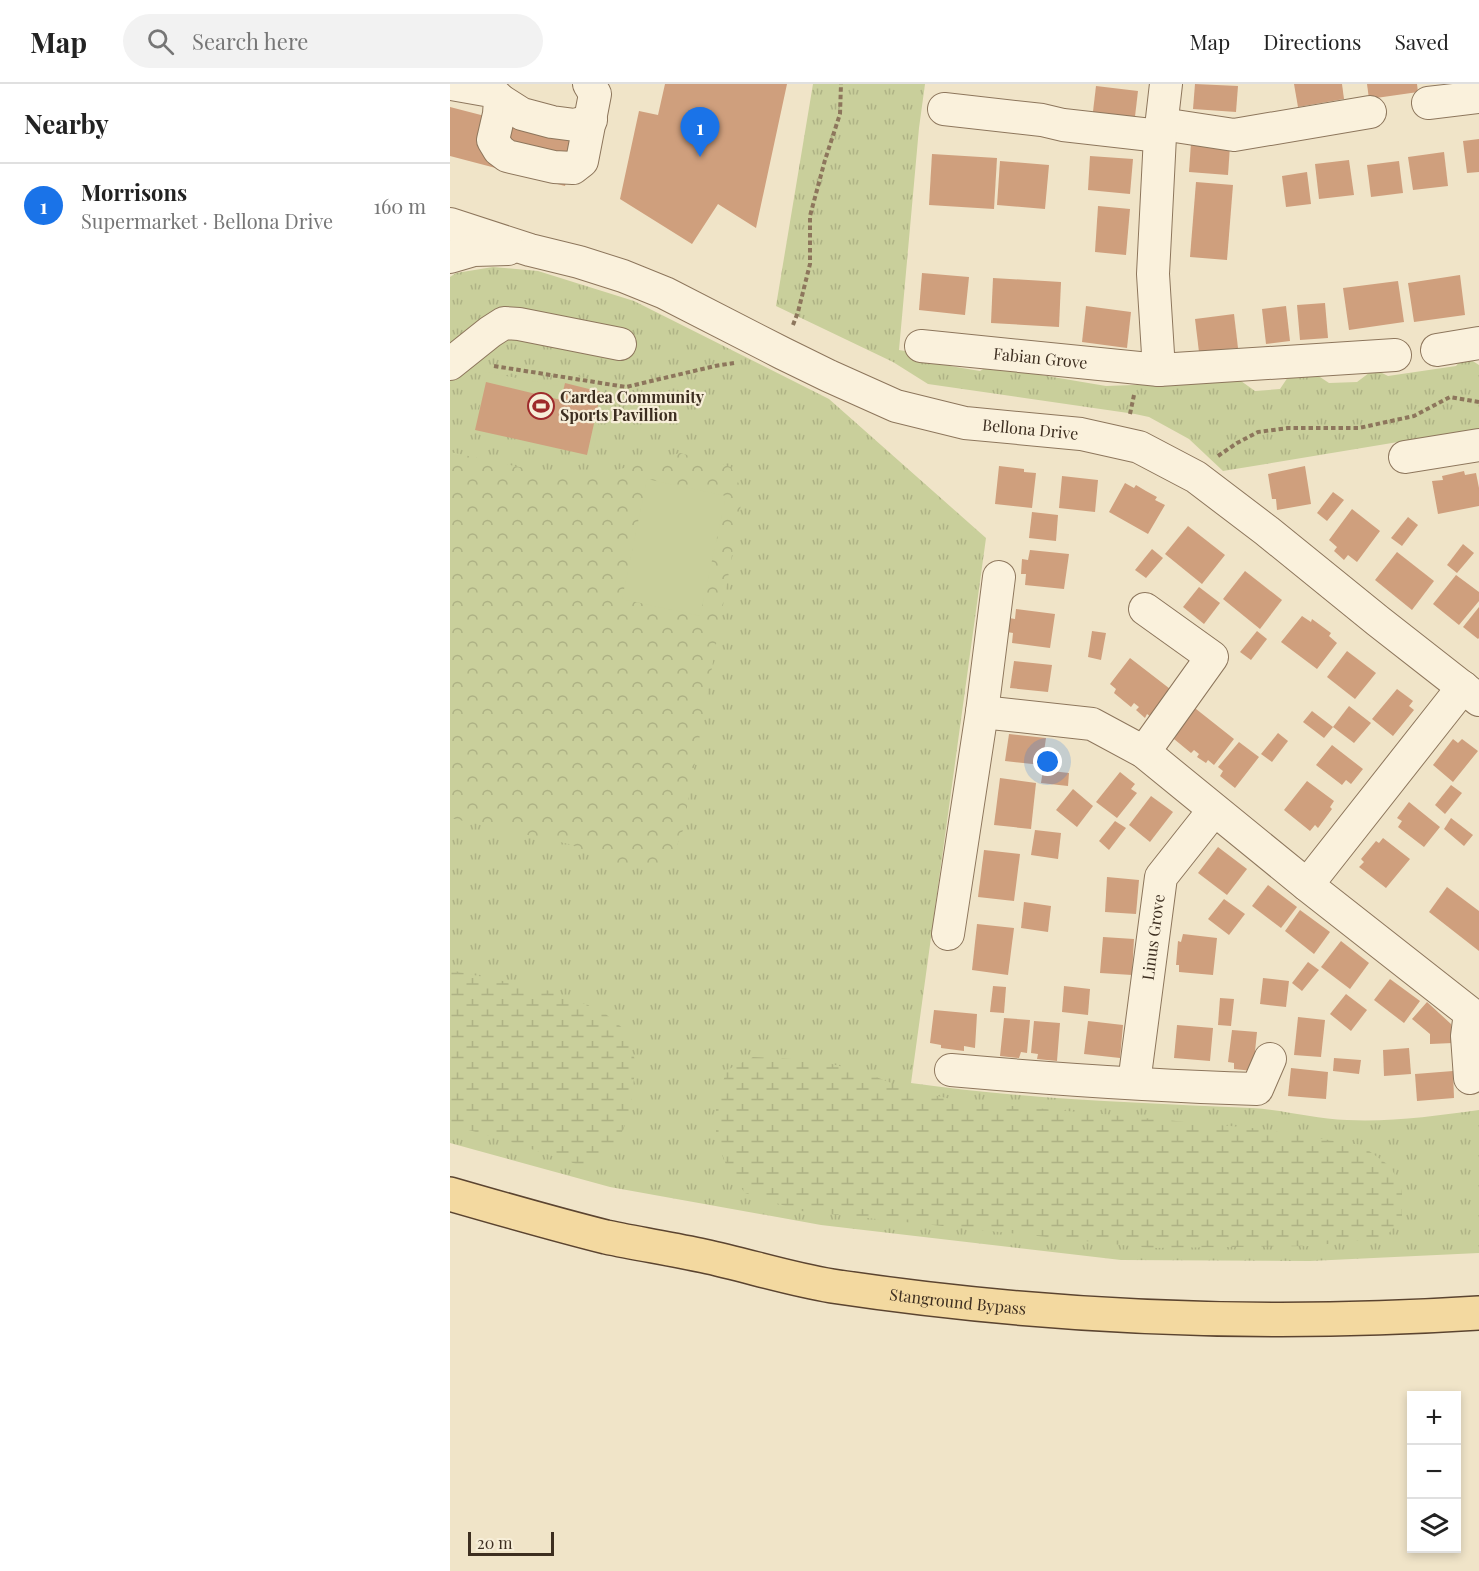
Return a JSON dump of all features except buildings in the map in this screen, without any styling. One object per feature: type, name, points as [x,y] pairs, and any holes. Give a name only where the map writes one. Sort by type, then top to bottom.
[{"type":"main road","name":"Stanground Bypass","points":[[450,1194],[608,1237],[705,1256],[829,1285],[959,1302],[1086,1314],[1213,1319],[1354,1320],[1479,1313]]},
{"type":"street","points":[[451,84],[491,91],[522,114],[552,122],[575,125],[591,120]]},
{"type":"street","points":[[500,99],[493,140],[499,150],[507,156],[554,167],[573,168],[582,161],[591,120],[595,94],[589,84]]},
{"type":"street","points":[[1159,370],[1153,274],[1161,130],[1167,84]]},
{"type":"street","points":[[1428,104],[1479,97]]},
{"type":"street","points":[[944,109],[1042,120],[1063,125],[1234,135],[1370,112]]},
{"type":"street","name":"Bellona Drive","points":[[450,224],[530,250],[623,276],[896,406],[965,423],[1081,434],[1139,447],[1196,477],[1471,694]]},
{"type":"street","name":"Bellona Drive","points":[[450,257],[474,250],[502,248],[530,250]]},
{"type":"street","points":[[450,364],[504,323],[620,344]]},
{"type":"street","points":[[1437,350],[1479,343]]},
{"type":"street","name":"Fabian Grove","points":[[921,346],[1159,370],[1395,355]]},
{"type":"street","points":[[1405,458],[1479,445]]},
{"type":"street","points":[[948,934],[982,711],[999,577]]},
{"type":"street","points":[[1143,752],[1212,657],[1145,609]]},
{"type":"street","points":[[1307,885],[1471,694]]},
{"type":"street","points":[[982,711],[1092,723],[1143,752],[1307,885],[1475,1008],[1467,1036],[1470,1078]]},
{"type":"street","name":"Linus Grove","points":[[1134,1083],[1161,877],[1214,810]]},
{"type":"street","points":[[951,1070],[1080,1081],[1257,1089],[1270,1059]]},
{"type":"path","points":[[782,353],[798,312],[810,264],[810,216],[840,114],[841,84]]},
{"type":"path","points":[[488,365],[626,387],[735,363]]},
{"type":"path","points":[[1214,458],[1258,432],[1288,428],[1359,428],[1414,416],[1450,397],[1479,402]]},
{"type":"green space","points":[[813,84],[925,84],[899,350],[941,357],[950,366],[980,371],[988,366],[1106,386],[1241,381],[1255,391],[1280,389],[1288,377],[1317,375],[1329,383],[1357,382],[1369,373],[1380,372],[1388,376],[1456,366],[1460,361],[1468,358],[1479,365],[1479,435],[1422,446],[1404,441],[1223,471],[1189,439],[1149,417],[928,384],[893,362],[776,306]]},
{"type":"green space","points":[[493,267],[538,271],[634,301],[829,399],[986,538],[911,1083],[1038,1097],[1252,1108],[1347,1120],[1397,1119],[1479,1110],[1479,1253],[1310,1261],[1121,1260],[821,1225],[610,1187],[450,1143],[450,277],[456,273]]},
{"type":"green space","name":"Cardea Community Sports Pavillion","points":[[486,372],[558,386],[560,373],[606,382],[594,448],[476,426]]},
{"type":"green space","points":[[450,452],[579,480],[680,453],[731,467],[743,493],[683,830],[670,864],[631,869],[569,844],[450,818]]},
{"type":"green space","points":[[647,479],[726,496],[700,616],[622,599]]},
{"type":"green space","points":[[450,970],[555,992],[602,1011],[625,1030],[636,1063],[630,1109],[616,1149],[585,1167],[498,1138],[450,1125]]},
{"type":"green space","points":[[753,1057],[828,1063],[866,1073],[904,1088],[959,1101],[1252,1128],[1361,1145],[1391,1167],[1402,1191],[1402,1216],[1386,1237],[1311,1246],[1150,1248],[801,1211],[745,1193],[728,1170],[716,1137],[716,1101],[727,1070]]},
{"type":"place","name":"Morrisons","points":[[700,157]]},
{"type":"place","name":"Cardea Community Sports Pavillion","points":[[541,406]]}]
